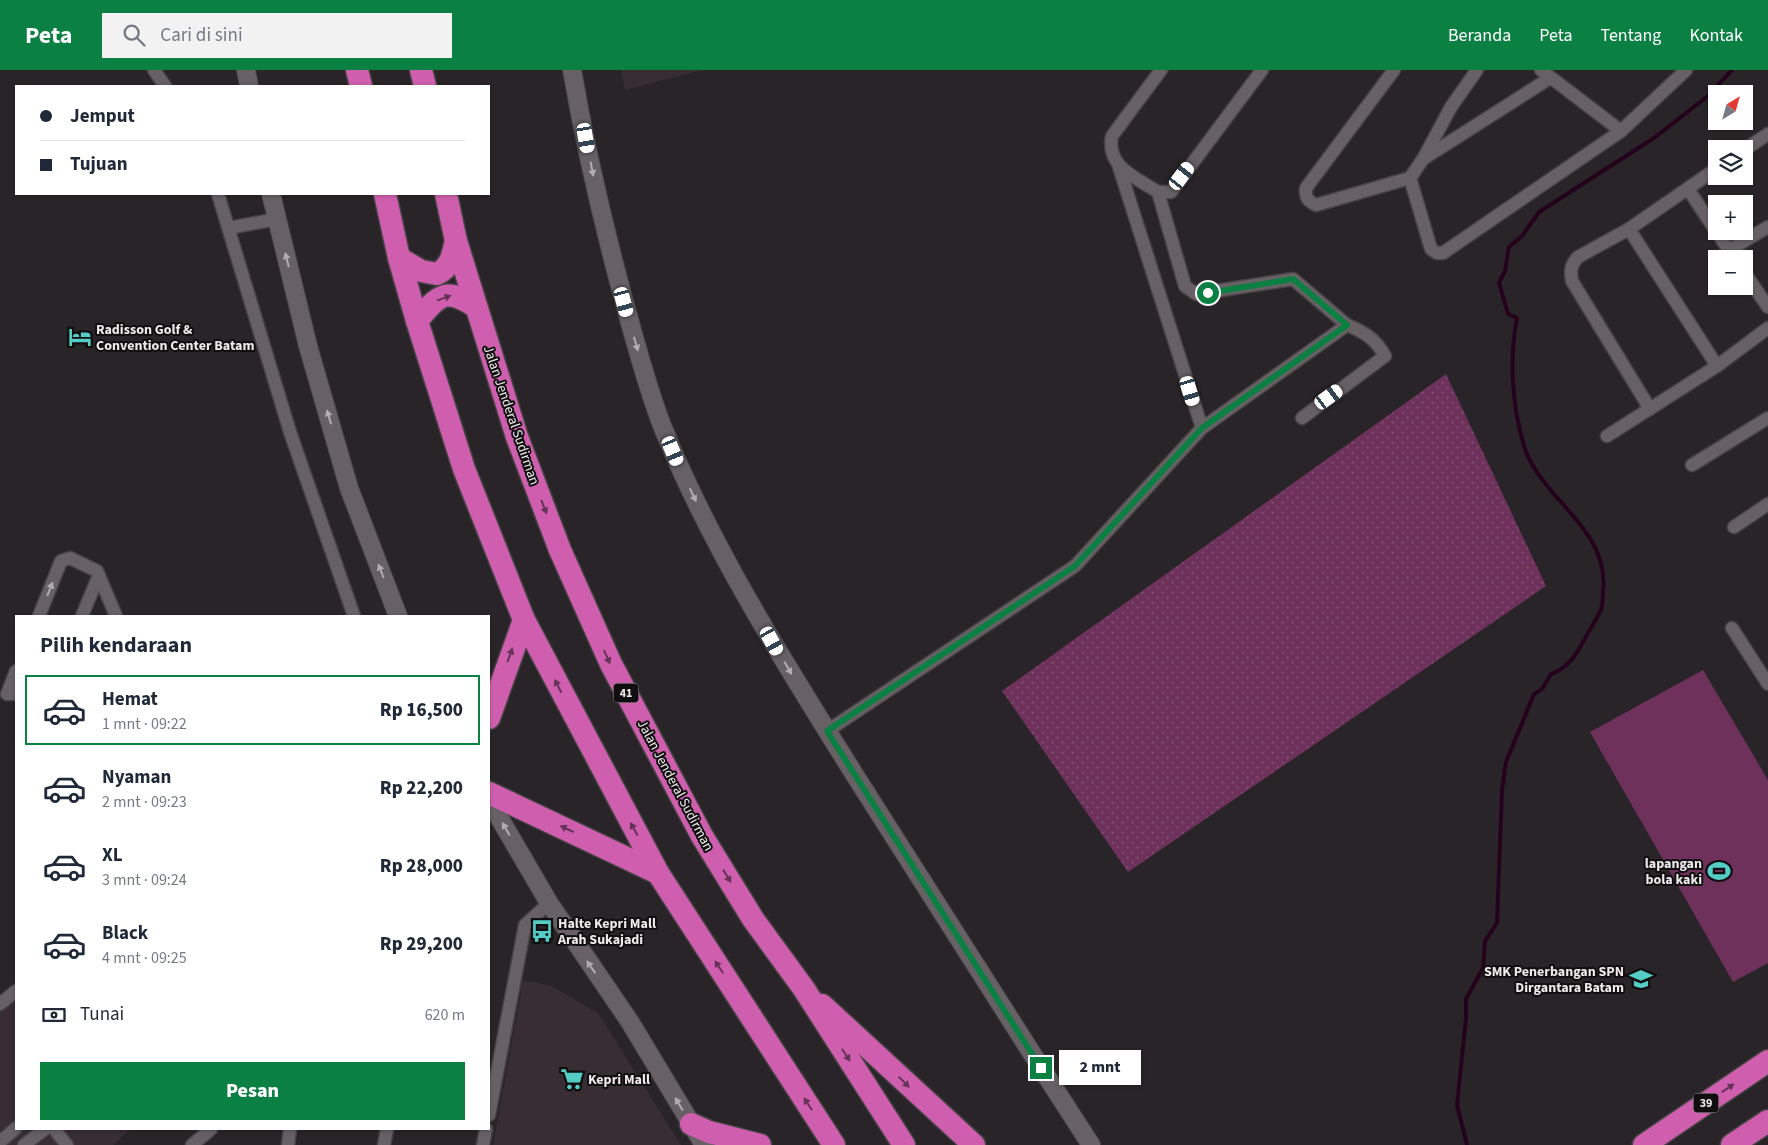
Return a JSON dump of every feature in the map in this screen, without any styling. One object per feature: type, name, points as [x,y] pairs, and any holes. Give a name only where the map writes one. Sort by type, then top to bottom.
[{"type":"highway","points":[[357,70],[361,85]]},
{"type":"highway","points":[[421,70],[424,85]]},
{"type":"highway","points":[[385,195],[399,258],[417,321],[464,469],[524,620],[658,873],[834,1145]]},
{"type":"highway","name":"Jalan Jenderal Sudirman","points":[[446,195],[456,241],[517,436],[560,550],[611,664],[702,836],[753,919],[804,989],[904,1145]]},
{"type":"highway","points":[[399,258],[421,271],[437,274],[450,263],[456,241]]},
{"type":"highway","points":[[417,321],[433,303],[448,295],[457,295],[476,307]]},
{"type":"highway","points":[[490,715],[524,620]]},
{"type":"highway","points":[[490,793],[658,873]]},
{"type":"highway","points":[[804,989],[855,1033],[974,1145]]},
{"type":"highway","name":"39","points":[[1644,1145],[1768,1061]]},
{"type":"highway","points":[[1732,1145],[1768,1121]]},
{"type":"highway","points":[[691,1124],[709,1132],[760,1145]]},
{"type":"street","points":[[154,70],[164,85]]},
{"type":"street","points":[[246,70],[249,85]]},
{"type":"street","points":[[572,70],[593,176],[615,268],[644,371],[662,424],[713,538],[790,672],[902,852],[1091,1145]]},
{"type":"street","points":[[1161,70],[1112,136],[1109,149],[1119,167],[1202,428]]},
{"type":"street","points":[[1119,167],[1158,192],[1171,192],[1262,70]]},
{"type":"street","points":[[1394,70],[1314,175],[1306,188],[1305,195],[1309,202],[1316,205],[1410,178],[1423,159],[1451,107],[1477,70]]},
{"type":"street","points":[[1410,178],[1431,249],[1436,253],[1443,253],[1621,131],[1679,72]]},
{"type":"street","points":[[1423,159],[1546,74],[1621,131]]},
{"type":"street","points":[[1753,144],[1768,134]]},
{"type":"street","points":[[1650,409],[1572,281],[1570,272],[1572,264],[1578,258],[1629,229],[1708,174]]},
{"type":"street","points":[[1688,188],[1708,219]]},
{"type":"street","points":[[1158,192],[1186,286],[1196,294],[1293,279],[1347,325],[1363,331],[1379,344],[1385,356],[1302,418]]},
{"type":"street","points":[[218,195],[290,432],[354,615]]},
{"type":"street","points":[[271,195],[308,346],[349,488],[398,615]]},
{"type":"street","points":[[229,228],[277,218]]},
{"type":"street","points":[[1737,250],[1768,227]]},
{"type":"street","points":[[1629,229],[1717,366]]},
{"type":"street","points":[[1753,285],[1768,307]]},
{"type":"street","points":[[827,731],[1075,566],[1202,428],[1347,325]]},
{"type":"street","points":[[1607,436],[1717,366],[1768,328]]},
{"type":"street","points":[[1692,465],[1768,418]]},
{"type":"street","points":[[1734,527],[1768,504]]},
{"type":"street","points":[[39,615],[62,559],[70,558],[95,569],[99,574],[116,615]]},
{"type":"street","points":[[82,615],[99,574]]},
{"type":"street","points":[[1732,628],[1768,684]]},
{"type":"street","points":[[15,674],[7,694],[15,694]]},
{"type":"street","points":[[490,802],[549,903],[630,1022],[704,1145]]},
{"type":"street","points":[[490,1110],[525,925],[549,903]]},
{"type":"street","points":[[0,1004],[15,992]]},
{"type":"street","points":[[0,1142],[15,1129]]},
{"type":"street","points":[[24,1145],[44,1130]]},
{"type":"street","points":[[55,1130],[68,1145]]},
{"type":"street","points":[[192,1145],[210,1130]]},
{"type":"street","points":[[288,1145],[290,1130]]},
{"type":"street","points":[[384,1145],[387,1130]]},
{"type":"street","points":[[483,1145],[486,1130]]},
{"type":"shaded area","points":[[621,70],[702,70],[625,90]]},
{"type":"shaded area","points":[[1446,374],[1546,586],[1128,872],[1002,691]]},
{"type":"shaded area","name":"lapangan bola kaki","points":[[1703,670],[1768,780],[1768,963],[1733,982],[1590,732]]},
{"type":"shaded area","name":"Kepri Mall","points":[[523,980],[552,986],[598,1013],[681,1145],[493,1145]]},
{"type":"shaded area","points":[[15,995],[15,1130],[130,1130],[113,1145],[0,1145],[0,1008]]},
{"type":"waterway","points":[[1467,1145],[1457,1105],[1466,1018],[1466,999],[1483,968],[1485,941],[1497,923],[1502,790],[1506,762],[1534,694],[1542,689],[1551,674],[1564,667],[1573,658],[1601,610],[1603,598],[1602,569],[1596,549],[1586,532],[1544,483],[1524,446],[1514,399],[1513,382],[1513,350],[1517,318],[1508,314],[1499,283],[1505,271],[1509,247],[1522,236],[1539,212],[1654,138],[1708,96],[1732,70]]},
{"type":"place","name":"Radisson Golf & Convention Center Batam","points":[[80,337]]},
{"type":"place","name":"lapangan bola kaki","points":[[1719,871]]},
{"type":"place","name":"Halte Kepri Mall Arah Sukajadi","points":[[542,931]]},
{"type":"place","name":"SMK Penerbangan SPN Dirgantara Batam","points":[[1641,979]]},
{"type":"place","name":"Kepri Mall","points":[[572,1079]]},
{"type":"route","points":[[1041,1068],[902,852],[827,731],[1075,566],[1202,428],[1347,325],[1293,279],[1208,293]]}]
